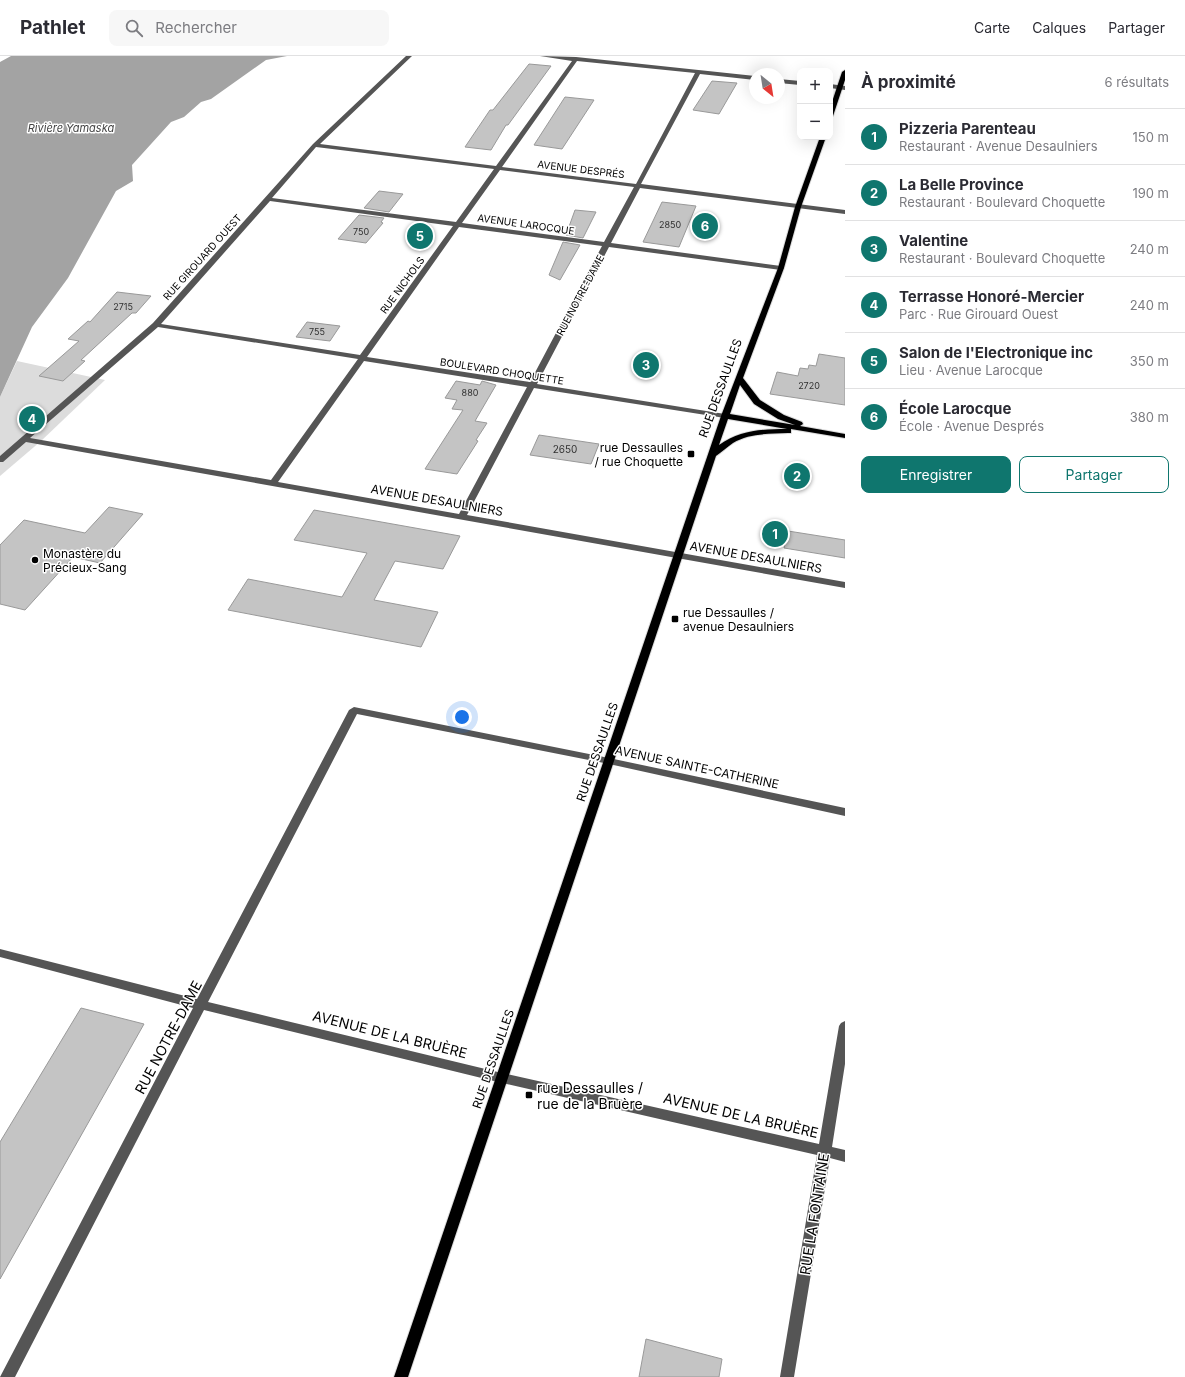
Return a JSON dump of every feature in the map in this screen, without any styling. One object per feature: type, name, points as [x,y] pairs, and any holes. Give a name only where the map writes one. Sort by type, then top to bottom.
[{"type":"main road","points":[[833,109],[843,87],[845,72]]},
{"type":"main road","name":"RUE DESSAULLES","points":[[402,1377],[725,416],[781,268],[798,207],[822,140]]},
{"type":"main road","points":[[739,378],[757,402],[781,417],[814,430]]},
{"type":"main road","name":"BOULEVARD CHOQUETTE","points":[[725,416],[845,436]]},
{"type":"main road","points":[[712,456],[722,445],[744,434],[756,432],[814,430]]},
{"type":"street","name":"RUE GIROUARD OUEST","points":[[0,460],[156,325],[315,145],[409,56]]},
{"type":"street","points":[[543,56],[749,77]]},
{"type":"street","name":"RUE NICHOLS","points":[[273,483],[576,59]]},
{"type":"street","name":"RUE NOTRE-DAME","points":[[462,517],[698,72]]},
{"type":"street","points":[[785,82],[797,83]]},
{"type":"street","points":[[833,86],[843,87]]},
{"type":"street","name":"AVENUE DESPRÉS","points":[[315,145],[845,212]]},
{"type":"street","name":"AVENUE LAROCQUE","points":[[268,199],[781,268]]},
{"type":"street","name":"BOULEVARD CHOQUETTE","points":[[156,325],[725,416]]},
{"type":"street","name":"AVENUE DESAULNIERS","points":[[24,439],[845,585]]},
{"type":"street","name":"RUE NOTRE-DAME","points":[[7,1377],[354,710]]},
{"type":"street","name":"AVENUE SAINTE-CATHERINE","points":[[354,710],[845,812]]},
{"type":"street","name":"AVENUE DE LA BRUÈRE","points":[[0,953],[201,1005],[502,1078],[845,1156]]},
{"type":"street","name":"RUE LA FONTAINE","points":[[787,1377],[845,1026]]},
{"type":"shaded area","points":[[17,361],[105,380],[41,441],[0,476],[0,397]]},
{"type":"water","name":"Rivière Yamaska","points":[[11,56],[287,56],[266,60],[211,99],[201,102],[184,117],[171,122],[132,165],[133,181],[116,191],[68,278],[32,327],[0,397],[0,62]]},
{"type":"building","points":[[529,64],[551,66],[508,125],[506,125],[491,150],[465,147],[490,110],[493,110]]},
{"type":"building","points":[[712,81],[737,83],[719,114],[693,110]]},
{"type":"building","points":[[565,97],[594,100],[562,149],[534,145]]},
{"type":"building","points":[[379,191],[403,194],[389,212],[364,208]]},
{"type":"building","points":[[662,202],[696,206],[679,247],[643,242]]},
{"type":"building","points":[[575,210],[596,212],[583,238],[566,235]]},
{"type":"building","points":[[359,215],[384,218],[381,222],[383,223],[366,243],[338,239]]},
{"type":"building","points":[[563,242],[580,245],[560,280],[549,275]]},
{"type":"building","points":[[117,292],[151,296],[136,313],[132,313],[81,360],[85,361],[63,381],[39,376],[79,341],[68,339],[88,321],[90,322]]},
{"type":"building","points":[[307,322],[340,326],[330,341],[296,337]]},
{"type":"building","points":[[819,354],[845,358],[845,405],[770,394],[777,372],[798,376],[800,368],[808,369],[809,365],[816,366]]},
{"type":"building","points":[[456,381],[480,385],[482,381],[496,385],[475,421],[487,423],[476,440],[478,441],[457,474],[425,469],[463,410],[452,409],[457,400],[445,398]]},
{"type":"building","points":[[539,435],[599,444],[591,464],[530,455]]},
{"type":"building","name":"Monastère du Précieux-Sang","points":[[109,507],[143,514],[100,563],[73,557],[25,610],[0,604],[0,545],[24,520],[85,533]]},
{"type":"building","points":[[314,510],[460,536],[443,569],[395,561],[374,600],[438,612],[421,647],[228,610],[248,579],[342,597],[367,553],[294,540]]},
{"type":"building","points":[[788,531],[845,540],[845,558],[784,548]]},
{"type":"building","points":[[81,1008],[144,1024],[0,1279],[0,1142]]},
{"type":"building","points":[[646,1339],[722,1359],[719,1377],[639,1377]]},
{"type":"place","name":"École Larocque","points":[[705,226]]},
{"type":"place","name":"Salon de l'Electronique inc","points":[[420,236]]},
{"type":"place","name":"Valentine","points":[[646,365]]},
{"type":"place","name":"Terrasse Honoré-Mercier","points":[[32,419]]},
{"type":"place","name":"rue Dessaulles / rue Choquette","points":[[691,454]]},
{"type":"place","name":"La Belle Province","points":[[797,476]]},
{"type":"place","name":"Pizzeria Parenteau","points":[[775,534]]},
{"type":"place","name":"Monastère du Précieux-Sang","points":[[35,560]]},
{"type":"place","name":"rue Dessaulles / avenue Desaulniers","points":[[675,619]]},
{"type":"place","name":"rue Dessaulles / rue de la Bruère","points":[[529,1095]]}]
